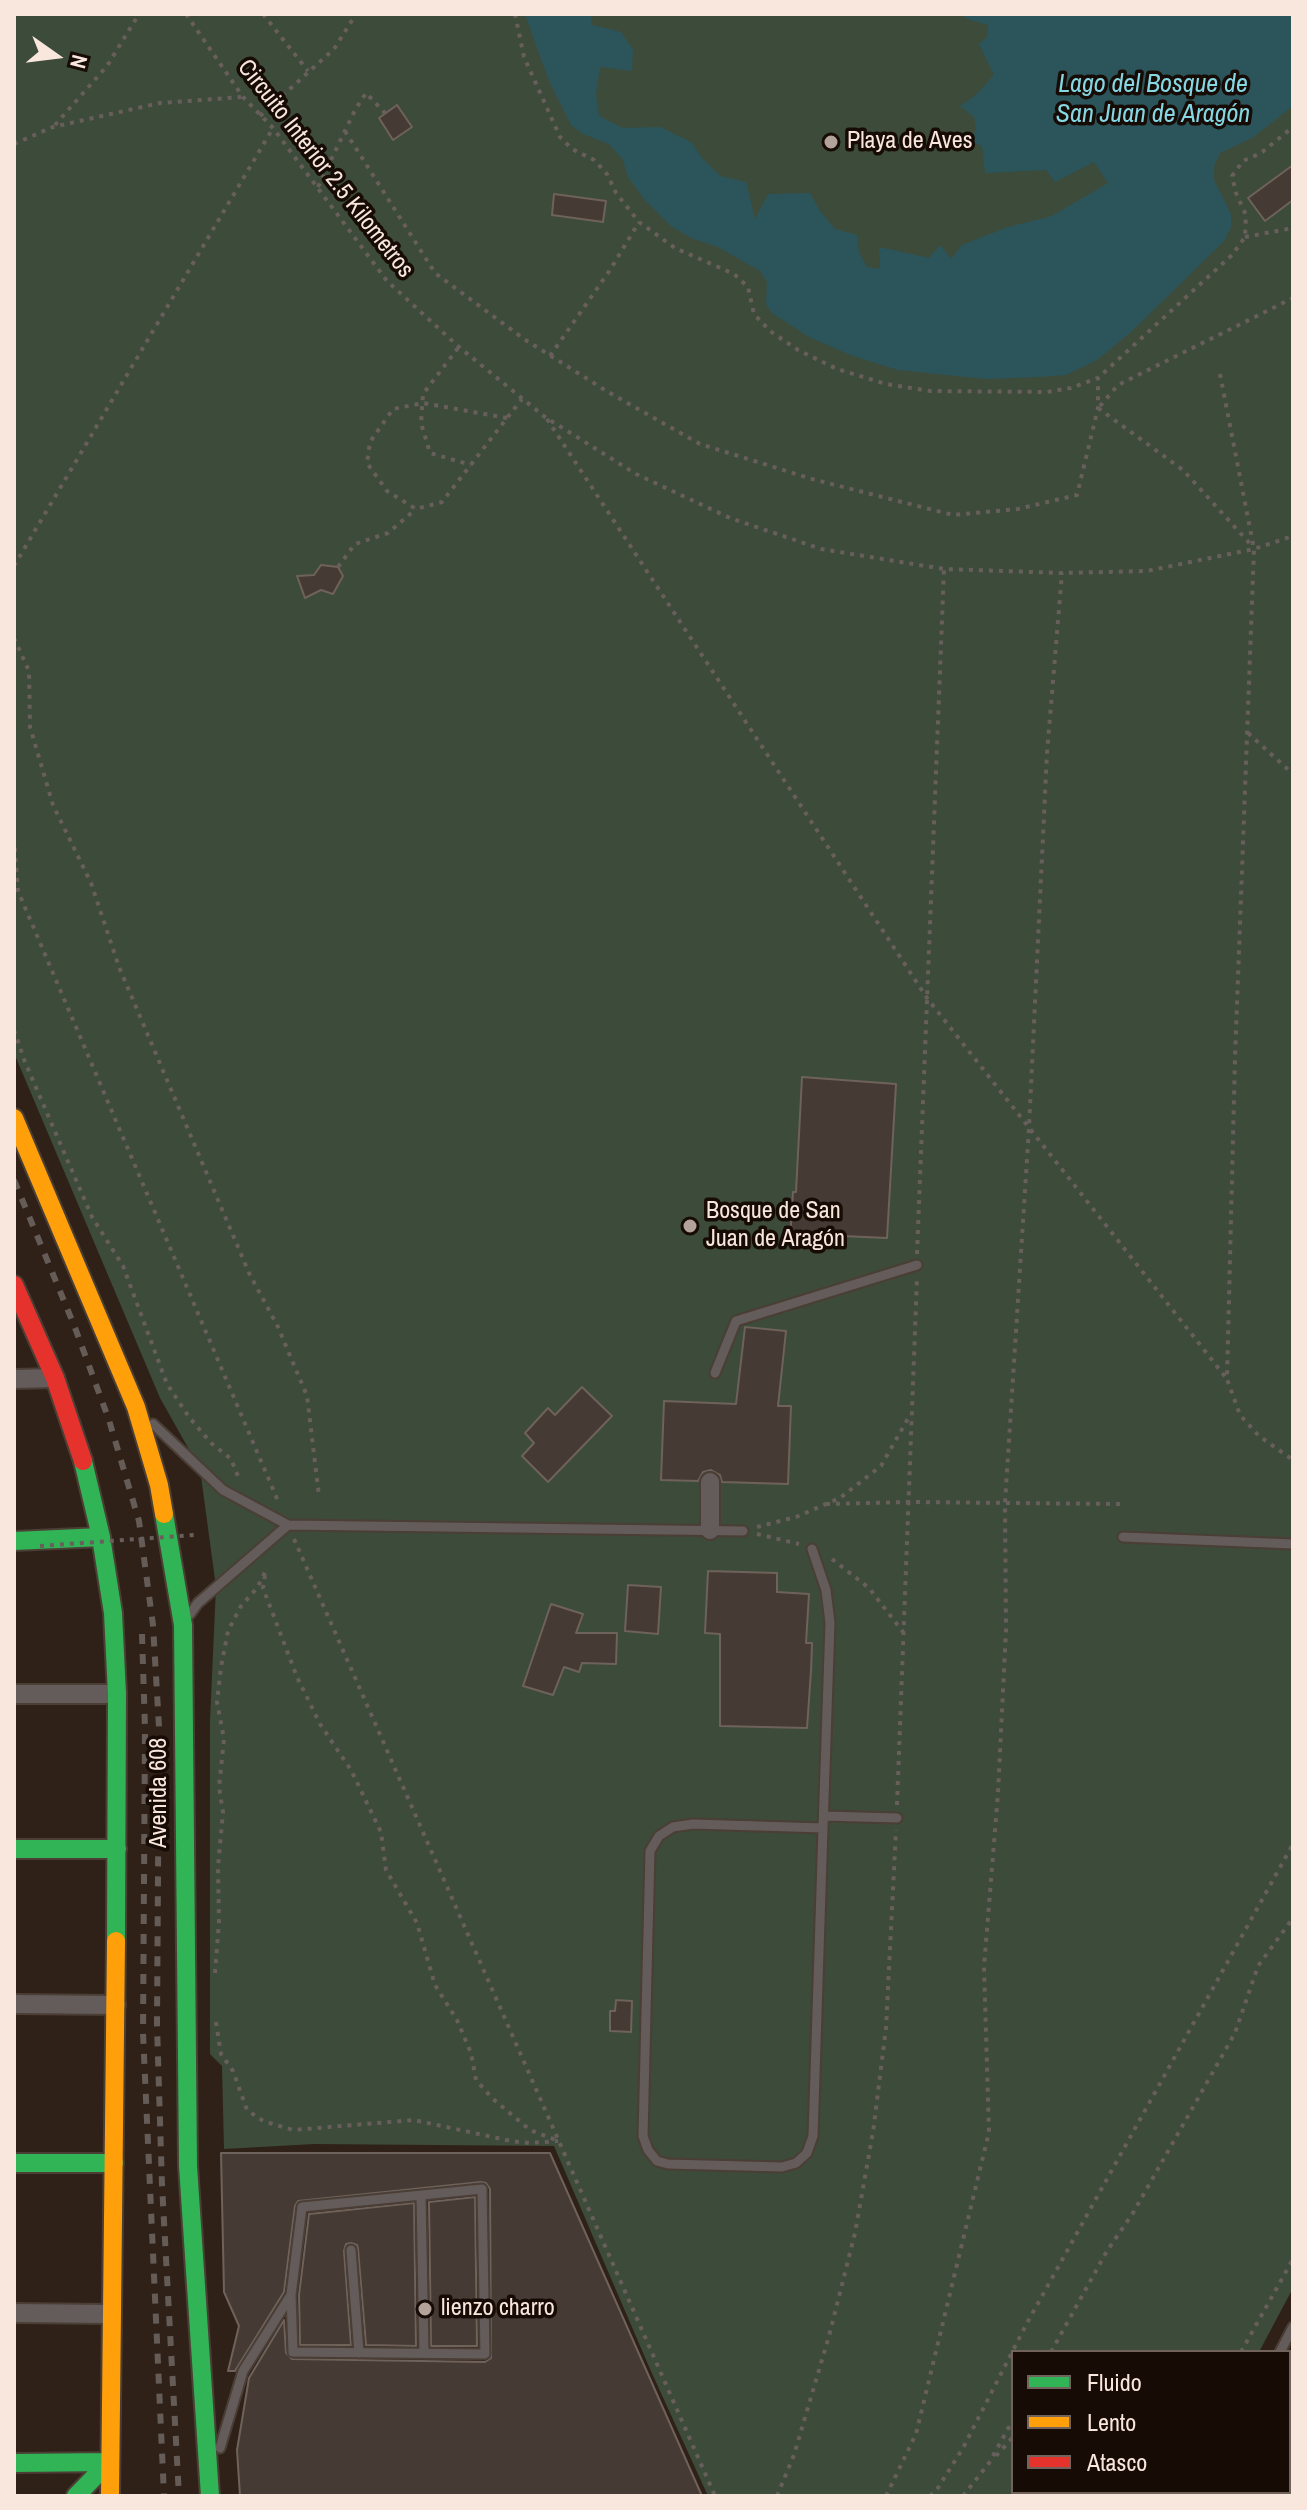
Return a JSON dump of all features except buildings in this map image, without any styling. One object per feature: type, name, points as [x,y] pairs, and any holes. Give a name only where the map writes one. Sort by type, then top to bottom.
[{"type":"main road","name":"Avenida 608","points":[[14,1118],[136,1407],[159,1485],[183,1625],[188,2166],[210,2491]]},
{"type":"main road","name":"Avenida 608","points":[[14,1285],[55,1378],[82,1458],[101,1537],[113,1613],[117,1694],[117,1849],[110,2496]]},
{"type":"main road","points":[[14,1541],[101,1537]]},
{"type":"main road","points":[[14,1849],[117,1849]]},
{"type":"main road","points":[[14,2163],[114,2163]]},
{"type":"main road","points":[[14,2463],[109,2462]]},
{"type":"main road","points":[[76,2496],[109,2462]]},
{"type":"street","points":[[14,1379],[55,1378]]},
{"type":"street","points":[[710,1482],[710,1530]]},
{"type":"street","points":[[14,1694],[117,1694]]},
{"type":"street","points":[[14,2004],[116,2005]]},
{"type":"street","points":[[14,2313],[112,2314]]},
{"type":"lane","points":[[715,1373],[736,1321],[917,1265]]},
{"type":"lane","points":[[136,1407],[223,1490],[288,1525],[743,1531]]},
{"type":"lane","points":[[183,1625],[198,1603],[288,1525]]},
{"type":"lane","points":[[1123,1537],[1293,1544]]},
{"type":"lane","points":[[812,1549],[826,1590],[830,1623],[813,2136],[807,2153],[796,2163],[782,2167],[668,2164],[657,2161],[648,2150],[643,2136],[650,1851],[659,1836],[673,1827],[693,1824],[823,1828]]},
{"type":"lane","points":[[824,1816],[897,1818]]},
{"type":"lane","points":[[482,2189],[485,2354],[293,2352],[291,2295],[302,2207],[482,2189]]},
{"type":"lane","points":[[421,2195],[424,2353]]},
{"type":"lane","points":[[351,2250],[359,2353]]},
{"type":"lane","points":[[210,2491],[243,2371],[291,2295]]},
{"type":"lane","points":[[1281,2350],[1293,2327]]},
{"type":"path","points":[[53,127],[107,66],[139,14]]},
{"type":"path","name":"Circuito Interior 2.5 Kilometros","points":[[186,14],[243,97],[273,128],[387,281],[459,347],[545,417],[636,474],[730,518],[821,549],[944,569],[1062,573],[1147,571],[1254,549],[1293,536]]},
{"type":"path","points":[[263,14],[308,71]]},
{"type":"path","points":[[260,116],[334,49],[356,14]]},
{"type":"path","points":[[515,14],[524,57],[560,137],[572,149],[594,160],[639,222],[675,248],[734,274],[748,287],[754,314],[770,331],[798,350],[837,369],[886,384],[930,391],[1047,392],[1071,388],[1098,378],[1232,255],[1245,237],[1246,215],[1232,176],[1243,161],[1261,153],[1293,127]]},
{"type":"path","points":[[318,188],[366,93],[385,113]]},
{"type":"path","points":[[14,144],[53,127],[160,103],[243,97]]},
{"type":"path","points":[[14,566],[273,128]]},
{"type":"path","points":[[345,131],[435,273],[550,356],[700,444],[812,479],[953,515],[1018,509],[1077,495],[1098,408],[1098,378]]},
{"type":"path","points":[[550,356],[639,222]]},
{"type":"path","points":[[1245,237],[1293,228]]},
{"type":"path","points":[[1098,408],[1118,385],[1293,298]]},
{"type":"path","points":[[459,347],[423,394],[421,423],[430,453],[471,465]]},
{"type":"path","points":[[1220,374],[1254,549],[1235,1058],[1227,1379]]},
{"type":"path","points":[[338,567],[355,544],[388,533],[416,509],[442,502],[522,399]]},
{"type":"path","points":[[416,509],[387,491],[367,463],[370,442],[393,409],[423,403],[507,418]]},
{"type":"path","points":[[1098,408],[1183,470],[1254,549]]},
{"type":"path","points":[[545,417],[927,998],[1227,1379],[1240,1415],[1259,1436],[1293,1460]]},
{"type":"path","points":[[777,2496],[794,2455],[855,2233],[873,2132],[886,2028],[897,1818],[944,569]]},
{"type":"path","points":[[886,2496],[916,2434],[989,2132],[984,1967],[998,1793],[1006,1630],[1005,1503],[1029,1128],[1047,753],[1062,573]]},
{"type":"path","points":[[14,638],[29,671],[30,727],[53,805],[91,883],[119,967],[242,1259],[278,1327],[307,1396],[319,1496]]},
{"type":"path","points":[[1247,732],[1293,774]]},
{"type":"path","points":[[14,838],[18,891],[288,1525],[715,2496]]},
{"type":"path","points":[[14,1030],[92,1217],[123,1266],[167,1384],[211,1443],[231,1459],[240,1481]]},
{"type":"path","points":[[743,1531],[796,1517],[840,1498],[881,1466],[911,1413]]},
{"type":"path","points":[[826,1504],[1123,1504]]},
{"type":"path","points":[[40,1546],[194,1535]]},
{"type":"path","points":[[216,1986],[218,1867],[223,1812],[219,1787],[224,1739],[217,1702],[221,1667],[228,1631],[267,1568],[263,1588],[297,1677],[320,1724],[351,1770],[381,1832],[386,1870],[417,1923],[435,1985],[457,2020],[471,2053],[476,2080],[530,2130],[558,2141]]},
{"type":"path","points":[[1013,2350],[1293,1844]]},
{"type":"path","points":[[1052,2350],[1235,2033],[1258,1966],[1293,1918]]},
{"type":"path","points":[[216,2011],[221,2054],[233,2071],[247,2110],[263,2121],[293,2130],[414,2120],[511,2141],[558,2141]]},
{"type":"path","points":[[1242,2350],[1293,2259]]},
{"type":"path","points":[[930,2496],[963,2448],[1011,2354]]},
{"type":"path","points":[[989,2463],[1011,2424]]},
{"type":"path","points":[[963,2496],[1011,2439]]},
{"type":"green space","name":"Bosque de San Juan de Aragón","points":[[14,14],[1293,14],[1293,2288],[1260,2350],[1011,2350],[1011,2494],[1207,2496],[708,2496],[554,2146],[314,2144],[224,2149],[222,2066],[210,2054],[210,1720],[216,1587],[200,1469],[160,1398],[14,1053]]},
{"type":"water","name":"Lago del Bosque de San Juan de Aragón","points":[[525,14],[591,14],[592,25],[621,32],[633,50],[632,71],[600,67],[596,94],[599,116],[623,128],[660,127],[691,142],[720,176],[746,182],[755,219],[768,194],[810,193],[835,229],[857,235],[859,253],[867,267],[880,269],[879,247],[929,258],[940,245],[951,259],[962,245],[1008,227],[1052,216],[1108,183],[1094,162],[1055,182],[1046,170],[985,173],[982,146],[971,142],[976,129],[974,117],[960,106],[976,95],[994,75],[979,44],[987,37],[988,25],[964,18],[966,14],[1293,14],[1293,106],[1252,138],[1220,153],[1214,166],[1214,180],[1231,214],[1231,227],[1224,241],[1130,333],[1097,360],[1066,375],[1039,377],[986,379],[898,370],[853,356],[809,337],[772,313],[766,304],[767,282],[760,271],[718,247],[691,238],[671,226],[645,200],[628,177],[623,160],[609,144],[583,134],[571,125],[549,81]]},
{"type":"railway","points":[[14,1180],[74,1325],[109,1420],[139,1521],[153,1625],[159,1727],[157,2025],[162,2185],[179,2496]]},
{"type":"railway","points":[[142,1634],[145,1729],[143,2033],[164,2496]]},
{"type":"traffic: fast","points":[[83,1461],[101,1537],[113,1613],[117,1694],[116,1941]]},
{"type":"traffic: fast","points":[[164,1514],[183,1625],[188,2166],[210,2496]]},
{"type":"traffic: fast","points":[[14,1541],[101,1537]]},
{"type":"traffic: fast","points":[[14,1849],[117,1849]]},
{"type":"traffic: fast","points":[[14,2163],[114,2163]]},
{"type":"traffic: fast","points":[[1291,2434],[1293,2430]]},
{"type":"traffic: fast","points":[[14,2463],[109,2462]]},
{"type":"traffic: fast","points":[[76,2496],[109,2462]]},
{"type":"traffic: slow","points":[[14,1118],[136,1407],[159,1485],[164,1514]]},
{"type":"traffic: slow","points":[[110,2496],[116,1941]]},
{"type":"traffic: jam","points":[[14,1285],[55,1378],[83,1461]]},
{"type":"place","name":"Playa de Aves","points":[[831,142]]},
{"type":"place","name":"Bosque de San Juan de Aragón","points":[[690,1226]]},
{"type":"place","name":"lienzo charro","points":[[425,2309]]}]
